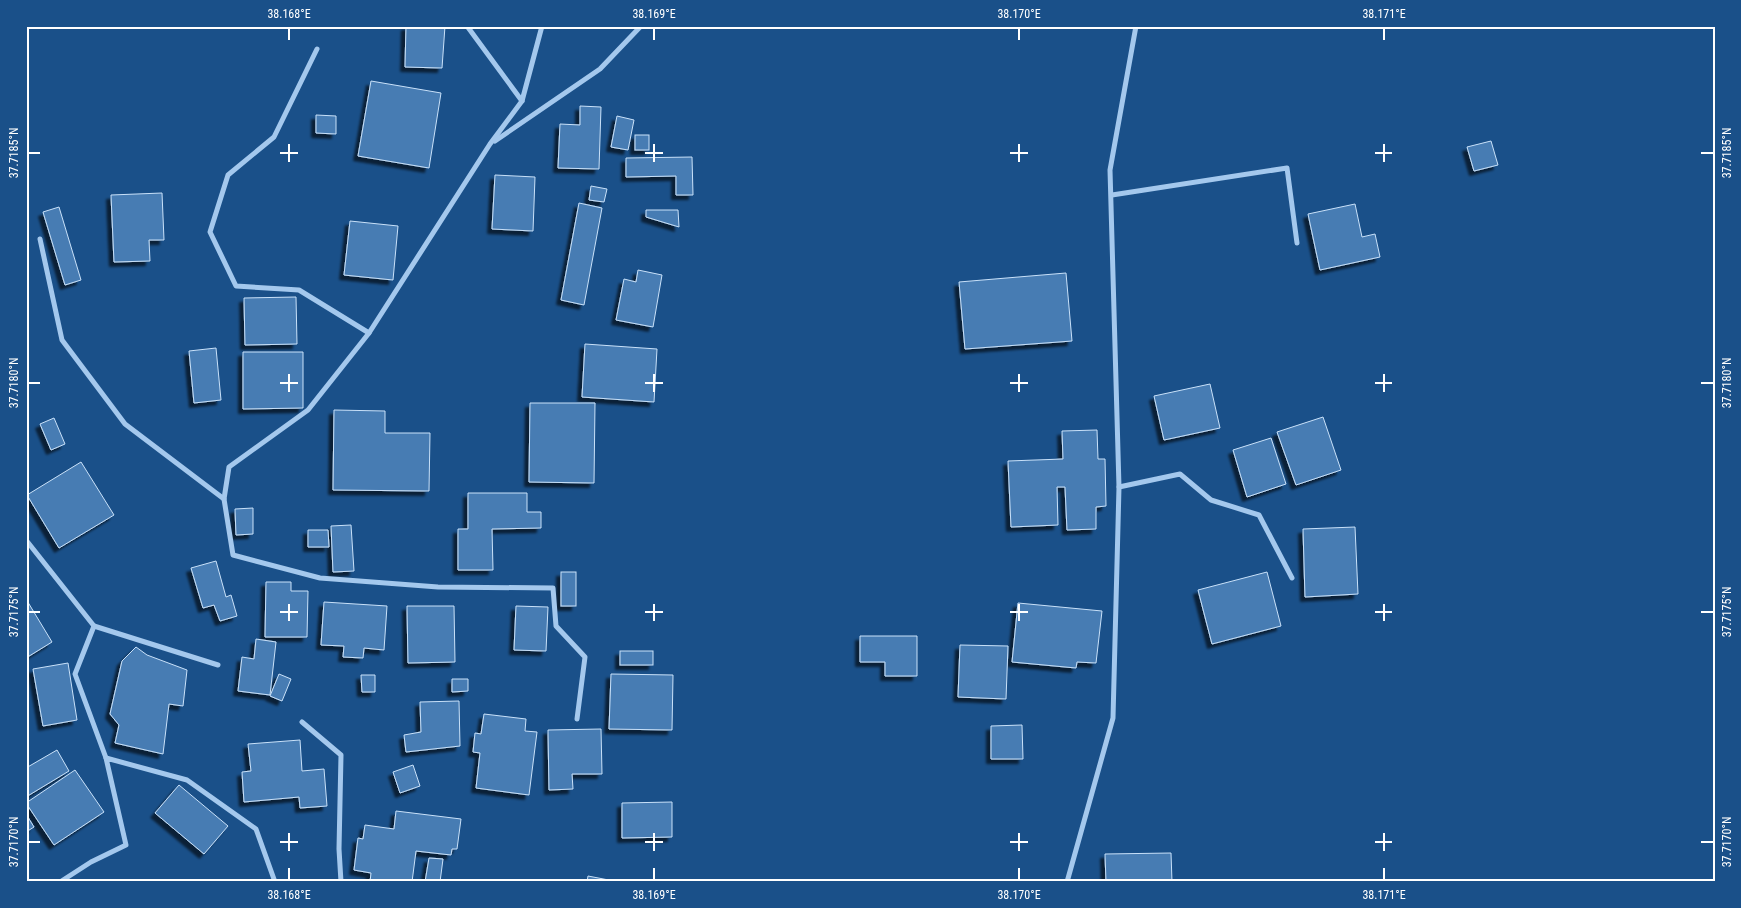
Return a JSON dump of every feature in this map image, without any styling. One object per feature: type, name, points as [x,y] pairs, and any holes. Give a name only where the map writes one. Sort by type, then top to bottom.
[{"type":"street","points":[[467,26],[522,101]]},
{"type":"street","points":[[542,26],[522,101],[490,144],[369,333],[308,410],[229,467],[224,499],[233,555],[320,578],[438,587],[553,588],[556,626],[585,657],[577,719]]},
{"type":"street","points":[[490,144],[600,69],[641,26]]},
{"type":"street","points":[[1066,882],[1112,718],[1119,487],[1110,170],[1136,26]]},
{"type":"street","points":[[317,48],[274,137],[228,175],[210,232],[236,286],[299,290],[369,333]]},
{"type":"street","points":[[1112,194],[1287,168],[1298,243]]},
{"type":"street","points":[[40,239],[62,340],[125,424],[224,499]]},
{"type":"street","points":[[1119,487],[1180,474],[1211,500],[1259,515],[1292,578]]},
{"type":"street","points":[[26,540],[94,626],[218,665]]},
{"type":"street","points":[[60,882],[91,862],[126,845],[106,758],[76,674],[94,626]]},
{"type":"street","points":[[302,722],[341,755],[339,849],[341,882]]},
{"type":"street","points":[[106,758],[187,780],[256,829],[275,882]]},
{"type":"building","points":[[406,26],[445,26],[442,68],[405,67]]},
{"type":"building","points":[[371,81],[441,93],[429,168],[358,156]]},
{"type":"building","points":[[580,106],[601,107],[599,169],[558,168],[560,124],[580,125]]},
{"type":"building","points":[[316,115],[336,116],[336,134],[316,133]]},
{"type":"building","points":[[617,116],[634,120],[628,150],[611,147]]},
{"type":"building","points":[[635,135],[649,135],[649,150],[635,150]]},
{"type":"building","points":[[1491,141],[1498,165],[1474,171],[1467,147]]},
{"type":"building","points":[[692,157],[693,195],[676,195],[676,176],[626,177],[626,158]]},
{"type":"building","points":[[495,175],[535,177],[533,231],[492,229]]},
{"type":"building","points":[[591,186],[607,189],[604,202],[589,200]]},
{"type":"building","points":[[162,193],[164,240],[149,240],[150,261],[114,262],[111,195]]},
{"type":"building","points":[[579,203],[602,208],[584,305],[561,300]]},
{"type":"building","points":[[1355,204],[1362,237],[1375,234],[1380,257],[1320,270],[1308,214]]},
{"type":"building","points":[[59,207],[81,280],[65,285],[43,212]]},
{"type":"building","points":[[646,210],[678,210],[679,227],[646,217]]},
{"type":"building","points":[[350,221],[398,226],[393,280],[344,275]]},
{"type":"building","points":[[638,270],[662,275],[653,327],[616,320],[624,279],[636,282]]},
{"type":"building","points":[[1066,273],[1072,341],[965,349],[959,282]]},
{"type":"building","points":[[296,297],[297,344],[245,345],[244,298]]},
{"type":"building","points":[[585,344],[657,349],[654,402],[582,397]]},
{"type":"building","points":[[216,348],[221,400],[194,403],[189,351]]},
{"type":"building","points":[[243,352],[303,352],[303,408],[243,409]]},
{"type":"building","points":[[1210,384],[1220,428],[1164,440],[1154,396]]},
{"type":"building","points":[[530,403],[595,403],[594,483],[529,482]]},
{"type":"building","points":[[334,410],[385,411],[385,433],[430,433],[429,491],[333,490]]},
{"type":"building","points":[[1323,417],[1341,470],[1296,485],[1277,432]]},
{"type":"building","points":[[54,418],[65,444],[51,450],[40,424]]},
{"type":"building","points":[[1097,430],[1098,459],[1105,459],[1106,506],[1096,507],[1096,529],[1067,530],[1065,487],[1057,487],[1058,525],[1011,527],[1008,461],[1063,459],[1062,431]]},
{"type":"building","points":[[1271,438],[1286,484],[1247,497],[1233,450]]},
{"type":"building","points":[[81,462],[114,515],[59,548],[27,495]]},
{"type":"building","points":[[468,493],[527,493],[527,512],[541,512],[541,528],[492,529],[493,570],[458,570],[458,529],[468,529]]},
{"type":"building","points":[[253,508],[253,534],[236,535],[235,509]]},
{"type":"building","points":[[351,525],[354,571],[333,572],[331,526]]},
{"type":"building","points":[[1355,527],[1358,594],[1305,597],[1303,529]]},
{"type":"building","points":[[308,530],[328,530],[329,547],[308,547]]},
{"type":"building","points":[[216,561],[226,597],[231,595],[237,616],[220,621],[214,605],[203,608],[191,568]]},
{"type":"building","points":[[561,572],[576,572],[576,606],[561,606]]},
{"type":"building","points":[[1267,572],[1281,626],[1212,644],[1198,590]]},
{"type":"building","points":[[266,582],[291,582],[291,591],[308,591],[307,637],[265,637]]},
{"type":"building","points":[[26,599],[52,642],[26,658]]},
{"type":"building","points":[[324,602],[387,606],[384,650],[364,648],[363,658],[343,657],[344,646],[321,645]]},
{"type":"building","points":[[1018,603],[1102,611],[1096,663],[1077,662],[1076,668],[1012,662]]},
{"type":"building","points":[[407,606],[454,606],[455,662],[408,663]]},
{"type":"building","points":[[516,606],[548,607],[546,651],[514,650]]},
{"type":"building","points":[[860,636],[917,636],[917,676],[885,676],[885,662],[860,662]]},
{"type":"building","points":[[256,639],[276,642],[270,695],[238,691],[242,657],[254,659]]},
{"type":"building","points":[[960,645],[1008,646],[1006,699],[958,697]]},
{"type":"building","points":[[136,647],[147,655],[187,670],[183,706],[169,704],[163,754],[115,743],[119,725],[110,714],[122,661]]},
{"type":"building","points":[[620,651],[653,651],[653,665],[620,665]]},
{"type":"building","points":[[68,663],[77,720],[43,726],[33,669]]},
{"type":"building","points":[[279,674],[291,679],[282,701],[270,696]]},
{"type":"building","points":[[611,674],[673,675],[672,730],[609,729]]},
{"type":"building","points":[[361,675],[375,675],[375,692],[362,692]]},
{"type":"building","points":[[452,679],[468,679],[468,691],[452,692]]},
{"type":"building","points":[[459,701],[460,746],[406,752],[404,735],[421,732],[420,702]]},
{"type":"building","points":[[484,714],[526,719],[525,731],[537,732],[529,795],[476,788],[480,753],[473,752],[475,733],[481,734]]},
{"type":"building","points":[[1022,725],[1023,759],[991,759],[991,726]]},
{"type":"building","points":[[601,729],[602,774],[572,774],[573,789],[549,790],[548,730]]},
{"type":"building","points":[[300,740],[302,771],[324,769],[327,806],[300,808],[299,797],[244,802],[242,772],[251,771],[248,744]]},
{"type":"building","points":[[57,750],[69,771],[26,797],[26,768]]},
{"type":"building","points":[[413,765],[420,786],[400,793],[393,772]]},
{"type":"building","points":[[75,770],[104,812],[54,845],[26,803]]},
{"type":"building","points":[[179,785],[228,826],[204,854],[155,813]]},
{"type":"building","points":[[672,802],[672,837],[622,838],[622,803]]},
{"type":"building","points":[[396,811],[461,819],[457,849],[452,849],[451,855],[416,851],[412,882],[370,882],[371,873],[354,870],[358,838],[363,839],[365,825],[394,829]]},
{"type":"building","points":[[26,814],[34,827],[26,832]]},
{"type":"building","points":[[1171,853],[1172,882],[1106,882],[1105,854]]},
{"type":"building","points":[[429,858],[443,859],[440,882],[425,882]]},
{"type":"building","points":[[588,876],[619,882],[587,882]]}]
